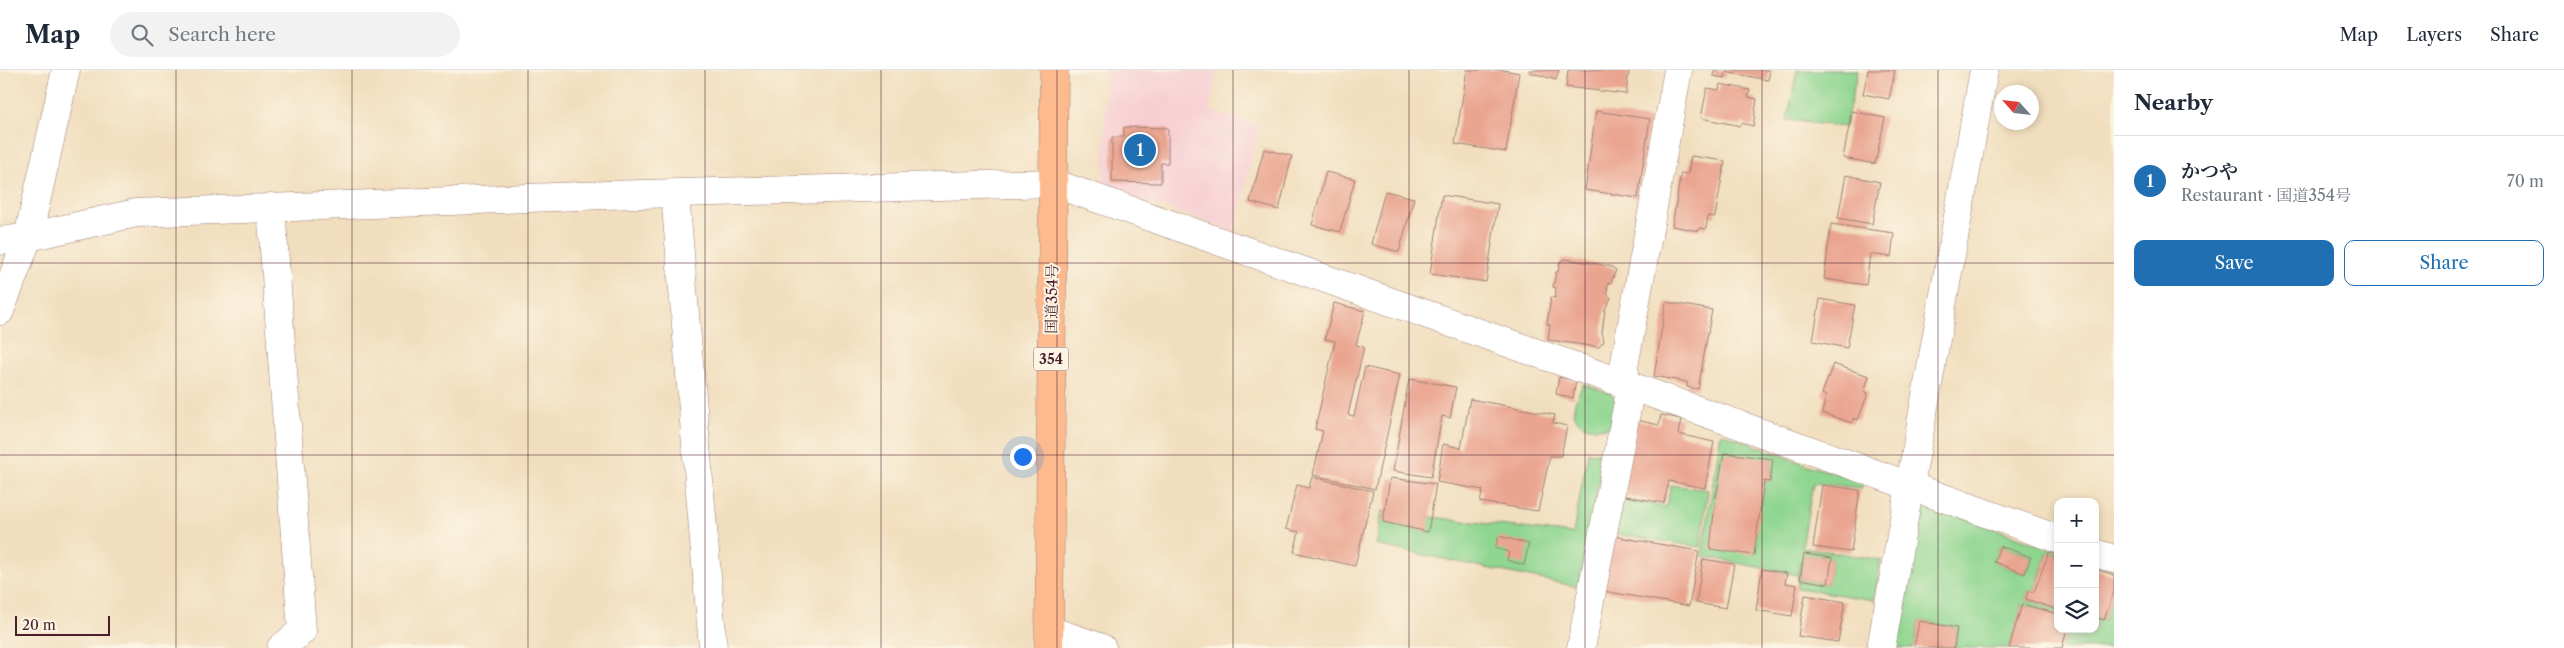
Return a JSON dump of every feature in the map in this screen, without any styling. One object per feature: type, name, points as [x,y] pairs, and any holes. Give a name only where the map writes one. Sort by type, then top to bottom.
[{"type":"highway","name":"国道354号","points":[[1049,639],[1054,70]]},
{"type":"street","points":[[0,311],[28,237],[66,70]]},
{"type":"street","points":[[1581,648],[1629,397],[1625,384],[1624,367],[1678,70]]},
{"type":"street","points":[[1881,648],[1984,70]]},
{"type":"street","points":[[0,242],[136,213],[606,195],[1053,183],[1625,384],[2054,538]]},
{"type":"street","points":[[675,194],[713,648]]},
{"type":"street","points":[[271,207],[302,631],[281,648]]},
{"type":"street","points":[[2099,553],[2114,559]]},
{"type":"street","points":[[1049,639],[1102,648]]},
{"type":"shaded area","points":[[1105,70],[1218,70],[1209,110],[1259,126],[1235,232],[1104,187]]},
{"type":"green space","points":[[1797,70],[1858,70],[1845,127],[1787,120]]},
{"type":"green space","points":[[1583,384],[1611,394],[1617,400],[1613,421],[1608,427],[1588,427],[1580,423],[1573,414],[1575,402]]},
{"type":"green space","points":[[1721,433],[1816,468],[1863,480],[1862,488],[1813,483],[1802,547],[1881,560],[1874,600],[1797,588],[1800,561],[1798,575],[1702,556]],"holes":[[[1772,460],[1770,482],[1764,481],[1716,505],[1718,484],[1721,478]],[[1804,555],[1832,558],[1828,584],[1800,579]]]},
{"type":"green space","points":[[1588,452],[1604,454],[1578,587],[1376,545],[1382,511],[1573,534]]},
{"type":"green space","points":[[1671,485],[1708,490],[1701,547],[1611,533],[1618,499],[1666,507]]},
{"type":"green space","points":[[1914,499],[2054,551],[2054,554],[2048,552],[2034,592],[2028,591],[2026,599],[2054,609],[2054,613],[2022,604],[2009,648],[1954,648],[1957,628],[1919,621],[1914,648],[1892,648]],"holes":[[[2000,546],[2031,557],[2025,574],[1995,562]]]},
{"type":"green space","points":[[2114,592],[2114,648],[2062,648],[2066,633],[2099,633],[2099,618],[2104,620]]},
{"type":"building","points":[[1467,70],[1503,70],[1519,73],[1506,152],[1455,144]]},
{"type":"building","points":[[1530,70],[1559,70],[1556,80],[1529,72]]},
{"type":"building","points":[[1568,70],[1629,70],[1626,94],[1566,87]]},
{"type":"building","points":[[1714,70],[1770,70],[1768,80],[1726,72],[1725,78],[1713,76]]},
{"type":"building","points":[[1868,70],[1895,70],[1889,99],[1863,94]]},
{"type":"building","points":[[1720,84],[1750,90],[1748,97],[1757,99],[1753,126],[1742,123],[1741,126],[1701,118],[1707,88],[1719,90]]},
{"type":"building","points":[[1596,111],[1650,119],[1638,198],[1585,190]]},
{"type":"building","points":[[1852,111],[1885,118],[1875,164],[1843,158]]},
{"type":"building","points":[[1124,127],[1168,128],[1168,163],[1161,163],[1161,183],[1112,182],[1112,137],[1124,137]]},
{"type":"building","points":[[1264,149],[1292,156],[1279,210],[1250,202]]},
{"type":"building","points":[[1691,156],[1725,161],[1715,217],[1708,216],[1706,229],[1699,228],[1699,231],[1672,226],[1681,173],[1688,174]]},
{"type":"building","points":[[1326,172],[1355,179],[1340,232],[1312,225]]},
{"type":"building","points":[[1846,175],[1880,182],[1872,224],[1838,218]]},
{"type":"building","points":[[1385,191],[1414,198],[1399,252],[1371,244]]},
{"type":"building","points":[[1442,195],[1498,204],[1486,282],[1430,274]]},
{"type":"building","points":[[1831,224],[1894,233],[1891,257],[1870,254],[1866,285],[1824,279]]},
{"type":"building","points":[[1564,259],[1610,266],[1616,270],[1611,283],[1608,283],[1607,293],[1611,298],[1605,309],[1602,333],[1604,341],[1599,347],[1548,340],[1550,325],[1547,324],[1551,297],[1555,298],[1556,288],[1553,287],[1556,272],[1558,272],[1560,262]]},
{"type":"building","points":[[1820,299],[1855,305],[1847,348],[1813,341]]},
{"type":"building","points":[[1666,302],[1712,310],[1698,389],[1687,387],[1687,382],[1654,376]]},
{"type":"building","points":[[1334,303],[1365,311],[1356,345],[1364,347],[1348,415],[1354,416],[1365,367],[1400,375],[1375,489],[1313,475],[1323,431],[1315,429],[1335,341],[1325,339]]},
{"type":"building","points":[[1833,364],[1869,376],[1864,391],[1868,393],[1858,420],[1853,418],[1852,423],[1822,413],[1826,396],[1822,394]]},
{"type":"building","points":[[1559,377],[1576,381],[1573,398],[1556,394]]},
{"type":"building","points":[[1409,379],[1456,387],[1450,418],[1442,416],[1431,477],[1393,471]]},
{"type":"building","points":[[1470,399],[1555,415],[1553,423],[1567,426],[1561,456],[1550,456],[1538,511],[1480,502],[1483,490],[1437,482],[1443,444],[1461,448]]},
{"type":"building","points":[[1661,415],[1681,419],[1678,434],[1714,442],[1705,488],[1669,481],[1664,503],[1620,495],[1636,420],[1659,425]]},
{"type":"building","points":[[1724,453],[1773,459],[1770,482],[1764,481],[1754,555],[1710,549],[1715,503]]},
{"type":"building","points":[[1312,477],[1373,491],[1355,566],[1294,552],[1299,532],[1286,529],[1297,485],[1309,488]]},
{"type":"building","points":[[1390,478],[1436,484],[1428,532],[1383,522]]},
{"type":"building","points":[[1822,485],[1860,490],[1851,552],[1813,547]]},
{"type":"building","points":[[1499,536],[1529,544],[1524,565],[1507,560],[1509,552],[1495,548]]},
{"type":"building","points":[[1613,536],[1699,551],[1689,606],[1603,591]]},
{"type":"building","points":[[2000,546],[2031,557],[2025,574],[1994,562]]},
{"type":"building","points":[[2049,552],[2054,554],[2054,609],[2026,599],[2028,591],[2034,592]]},
{"type":"building","points":[[1804,554],[1832,558],[1828,584],[1800,579]]},
{"type":"building","points":[[1703,559],[1734,564],[1726,608],[1696,603]]},
{"type":"building","points":[[1762,569],[1787,573],[1785,583],[1797,585],[1792,616],[1756,610]]},
{"type":"building","points":[[2099,570],[2114,575],[2114,592],[2104,620],[2099,618]]},
{"type":"building","points":[[1805,595],[1845,602],[1838,642],[1798,636]]},
{"type":"building","points":[[2022,604],[2054,613],[2054,633],[2066,633],[2062,648],[2009,648]]},
{"type":"building","points":[[1919,621],[1957,628],[1954,648],[1914,648]]},
{"type":"place","name":"かつや","points":[[1140,150]]}]
